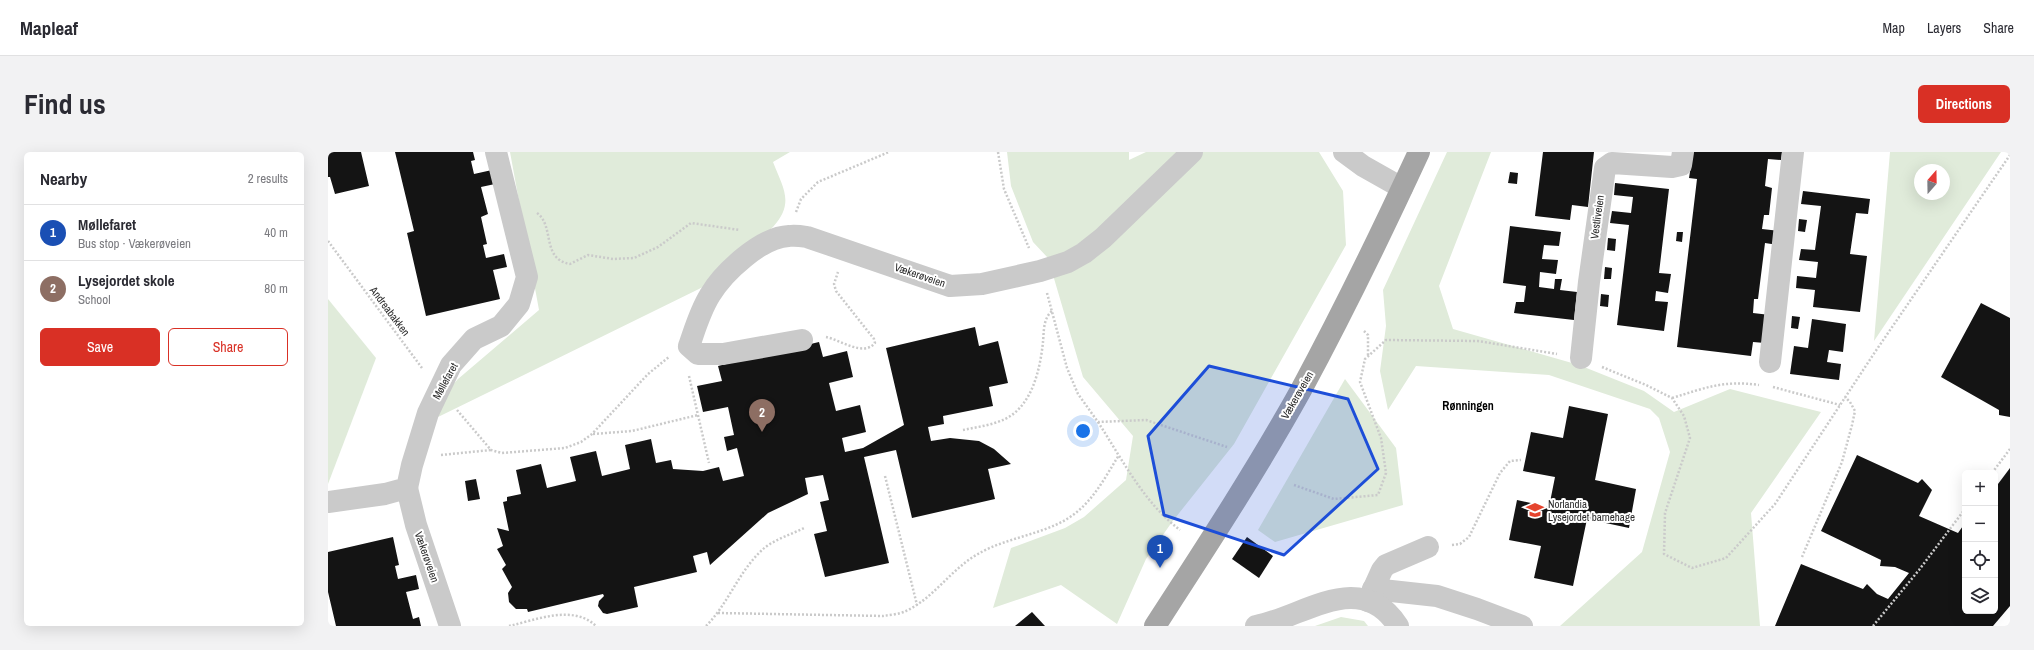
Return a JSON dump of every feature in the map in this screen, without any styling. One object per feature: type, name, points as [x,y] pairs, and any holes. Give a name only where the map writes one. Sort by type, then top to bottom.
[{"type":"main road","name":"Vækerøveien","points":[[1155,626],[1237,497],[1300,391],[1339,319],[1419,152]]},
{"type":"street","name":"Møllefaret","points":[[407,488],[412,465],[428,413],[451,365],[474,339],[501,326],[519,304],[526,277],[496,152]]},
{"type":"street","name":"Vækerøveien","points":[[682,350],[710,295],[725,275],[760,246],[788,236],[807,237],[855,252],[950,286],[982,284],[1040,271],[1068,262],[1098,242],[1192,152]]},
{"type":"street","points":[[1344,152],[1363,166],[1402,188]]},
{"type":"street","name":"Vestliveien","points":[[1581,358],[1589,282],[1605,168],[1612,162],[1672,167],[1681,165],[1683,152]]},
{"type":"street","points":[[1770,362],[1793,152]]},
{"type":"street","points":[[682,350],[698,354],[717,354],[802,340]]},
{"type":"street","name":"Vækerøveien","points":[[407,488],[416,525],[450,626]]},
{"type":"street","points":[[328,502],[385,494],[407,488]]},
{"type":"street","points":[[1371,595],[1386,564],[1428,547]]},
{"type":"street","points":[[1371,595],[1398,626]]},
{"type":"street","points":[[1256,626],[1338,598],[1355,598],[1371,595],[1437,596],[1522,626]]},
{"type":"path","points":[[788,236],[801,199],[808,190],[818,182],[839,172],[889,152]]},
{"type":"path","points":[[998,152],[1004,189],[1040,271],[1067,368],[1078,394],[1150,500],[1166,519],[1180,530]]},
{"type":"path","points":[[1294,484],[1334,499],[1378,495],[1386,473],[1381,438],[1360,382],[1365,359],[1386,340],[1478,341],[1581,358],[1646,385],[1672,398],[1684,416],[1690,438],[1665,513],[1664,554],[1692,568],[1726,558],[1774,504],[2010,155]]},
{"type":"path","points":[[509,202],[519,200],[543,218],[550,248],[554,256],[560,261],[570,264],[588,255],[612,259],[634,258],[658,247],[691,223],[741,230]]},
{"type":"path","name":"Andreabakken","points":[[328,241],[438,390],[491,450]]},
{"type":"path","points":[[802,340],[826,337],[864,350],[871,348],[875,344],[874,339],[847,306],[834,284],[839,270],[855,252]]},
{"type":"path","points":[[963,430],[1004,420],[1015,414],[1024,403],[1037,375],[1047,316],[1052,311]]},
{"type":"path","points":[[1364,330],[1368,335],[1368,356]]},
{"type":"path","points":[[412,465],[437,456],[491,450],[502,453],[565,448],[581,442],[592,434],[648,374],[666,359],[682,350],[709,463]]},
{"type":"path","points":[[1672,398],[1717,384],[1740,382],[1763,385]]},
{"type":"path","points":[[1770,386],[1840,405]]},
{"type":"path","points":[[1802,557],[1842,462],[1848,440],[1855,411],[1845,397]]},
{"type":"path","points":[[592,434],[632,431],[698,415]]},
{"type":"path","points":[[1098,422],[1146,420],[1227,448]]},
{"type":"path","points":[[1994,470],[2010,449]]},
{"type":"path","points":[[718,612],[883,616],[905,612],[917,605],[959,566],[978,553],[1058,523],[1078,512],[1100,486],[1119,455]]},
{"type":"path","points":[[1428,547],[1460,544],[1469,538],[1500,473],[1510,461],[1522,460]]},
{"type":"path","points":[[885,476],[917,605]]},
{"type":"path","points":[[1873,626],[1919,570],[1962,513]]},
{"type":"path","points":[[706,626],[718,612],[750,563],[762,550],[776,541],[804,528]]},
{"type":"path","points":[[510,626],[566,614],[588,619],[596,626]]},
{"type":"highlighted area","points":[[1209,366],[1348,399],[1378,469],[1284,555],[1164,515],[1148,436]]},
{"type":"green space","points":[[510,152],[790,152],[773,162],[785,195],[784,210],[773,227],[703,287],[438,417],[441,398],[458,379],[539,310]]},
{"type":"green space","points":[[1007,152],[1129,152],[1129,160],[1146,152],[1319,152],[1343,191],[1346,245],[1234,444],[1172,522],[1146,559],[1117,624],[1061,585],[993,608],[1011,548],[1065,528],[1084,517],[1126,480],[1133,436],[1083,377],[1048,258],[1033,242],[1011,186]]},
{"type":"green space","points":[[1447,152],[1491,152],[1439,286],[1453,329],[1579,365],[1644,391],[1674,412],[1730,389],[1821,412],[1751,513],[1760,626],[1560,626],[1642,552],[1670,452],[1659,418],[1650,409],[1549,375],[1416,366],[1388,410],[1380,371],[1386,326],[1383,290]]},
{"type":"green space","points":[[1890,152],[2001,152],[1874,341]]},
{"type":"green space","points":[[328,299],[376,358],[328,484]]},
{"type":"green space","points":[[1345,379],[1396,448],[1403,505],[1275,542],[1258,530]]},
{"type":"green space","points":[[1341,617],[1364,621],[1368,626],[1315,626]]},
{"type":"building","points":[[328,152],[361,152],[369,186],[335,194],[330,177],[328,177]]},
{"type":"building","points":[[395,152],[473,152],[475,160],[471,161],[474,174],[492,170],[495,184],[481,187],[488,214],[481,217],[487,244],[483,245],[486,258],[504,254],[507,267],[493,270],[500,299],[426,316],[407,233],[414,231]]},
{"type":"building","points":[[1543,152],[1594,152],[1588,207],[1572,205],[1570,220],[1535,216]]},
{"type":"building","points":[[1693,152],[1782,152],[1781,160],[1768,159],[1765,186],[1772,188],[1769,215],[1764,215],[1762,229],[1780,231],[1778,245],[1765,243],[1758,299],[1754,299],[1753,313],[1770,315],[1765,343],[1753,342],[1751,356],[1677,347],[1697,179],[1689,178]]},
{"type":"building","points":[[1510,172],[1518,173],[1517,184],[1508,183]]},
{"type":"building","points":[[1615,183],[1669,189],[1659,273],[1671,274],[1668,293],[1656,291],[1655,301],[1668,302],[1664,331],[1617,325],[1629,225],[1610,223],[1612,211],[1631,213],[1633,197],[1614,195]]},
{"type":"building","points":[[1803,191],[1870,199],[1868,214],[1856,213],[1850,254],[1867,256],[1860,312],[1813,307],[1815,290],[1796,288],[1797,276],[1816,278],[1818,262],[1799,260],[1801,249],[1815,250],[1821,206],[1801,204]]},
{"type":"building","points":[[1799,219],[1807,220],[1805,232],[1798,231]]},
{"type":"building","points":[[1510,226],[1561,232],[1559,246],[1544,245],[1542,259],[1558,260],[1556,274],[1540,272],[1539,287],[1554,289],[1555,279],[1562,279],[1560,290],[1577,292],[1574,320],[1514,313],[1516,302],[1524,302],[1526,286],[1503,283]]},
{"type":"building","points":[[1677,232],[1683,232],[1682,242],[1676,241]]},
{"type":"building","points":[[1608,238],[1616,239],[1615,251],[1607,250]]},
{"type":"building","points":[[1605,267],[1612,268],[1611,279],[1604,279]]},
{"type":"building","points":[[1601,294],[1609,295],[1608,307],[1600,306]]},
{"type":"building","points":[[1981,303],[2010,318],[2010,417],[1999,415],[1999,410],[1941,377]]},
{"type":"building","points":[[1792,316],[1800,317],[1798,329],[1791,328]]},
{"type":"building","points":[[1812,319],[1846,324],[1843,352],[1829,350],[1827,362],[1841,364],[1839,380],[1790,374],[1794,346],[1808,348]]},
{"type":"building","points":[[975,327],[979,346],[998,341],[1008,383],[989,387],[993,406],[943,416],[944,424],[928,427],[931,441],[950,438],[979,441],[994,449],[1011,464],[988,469],[995,499],[912,518],[896,450],[864,457],[889,563],[825,577],[814,534],[827,531],[820,502],[829,500],[823,475],[805,478],[808,494],[768,513],[710,565],[707,552],[693,556],[697,572],[634,587],[638,607],[607,614],[603,613],[598,606],[599,601],[604,596],[603,594],[528,612],[527,609],[516,609],[509,602],[508,593],[512,587],[502,569],[506,565],[497,549],[503,546],[497,528],[509,531],[503,502],[507,501],[507,497],[521,494],[516,470],[541,464],[547,488],[576,481],[570,457],[596,451],[602,476],[630,469],[625,445],[651,439],[656,463],[671,460],[673,469],[703,471],[719,467],[723,481],[744,476],[737,448],[727,451],[724,437],[734,435],[728,407],[703,412],[697,386],[722,381],[718,366],[819,342],[823,357],[847,351],[853,377],[829,383],[836,411],[860,405],[866,432],[842,438],[845,452],[863,448],[904,425],[886,348]]},
{"type":"building","points":[[1569,406],[1608,414],[1595,480],[1636,489],[1629,528],[1587,519],[1573,586],[1534,578],[1541,546],[1509,540],[1517,500],[1549,507],[1555,477],[1523,471],[1531,432],[1563,438]]},
{"type":"building","points":[[1857,455],[1918,483],[1922,479],[1932,490],[1919,516],[1958,533],[1962,527],[1962,614],[1998,614],[1998,484],[2010,468],[2010,606],[1993,626],[1775,626],[1801,564],[1863,589],[1867,584],[1877,594],[1888,599],[1909,573],[1895,567],[1880,566],[1881,560],[1821,531]]},
{"type":"building","points":[[476,479],[480,499],[468,501],[465,481]]},
{"type":"building","points":[[393,537],[399,565],[395,566],[398,579],[416,575],[419,589],[406,592],[413,619],[419,617],[421,626],[336,626],[328,592],[328,552]]},
{"type":"building","points":[[1247,537],[1273,556],[1259,578],[1232,559]]},
{"type":"building","points":[[1032,612],[1045,626],[1015,626]]},
{"type":"place","name":"Lysejordet skole","points":[[762,432]]},
{"type":"place","name":"Norlandia Lysejordet barnehage","points":[[1535,510]]},
{"type":"place","name":"Møllefaret","points":[[1160,568]]},
{"type":"district","name":"Rønningen","points":[[1468,406]]}]
